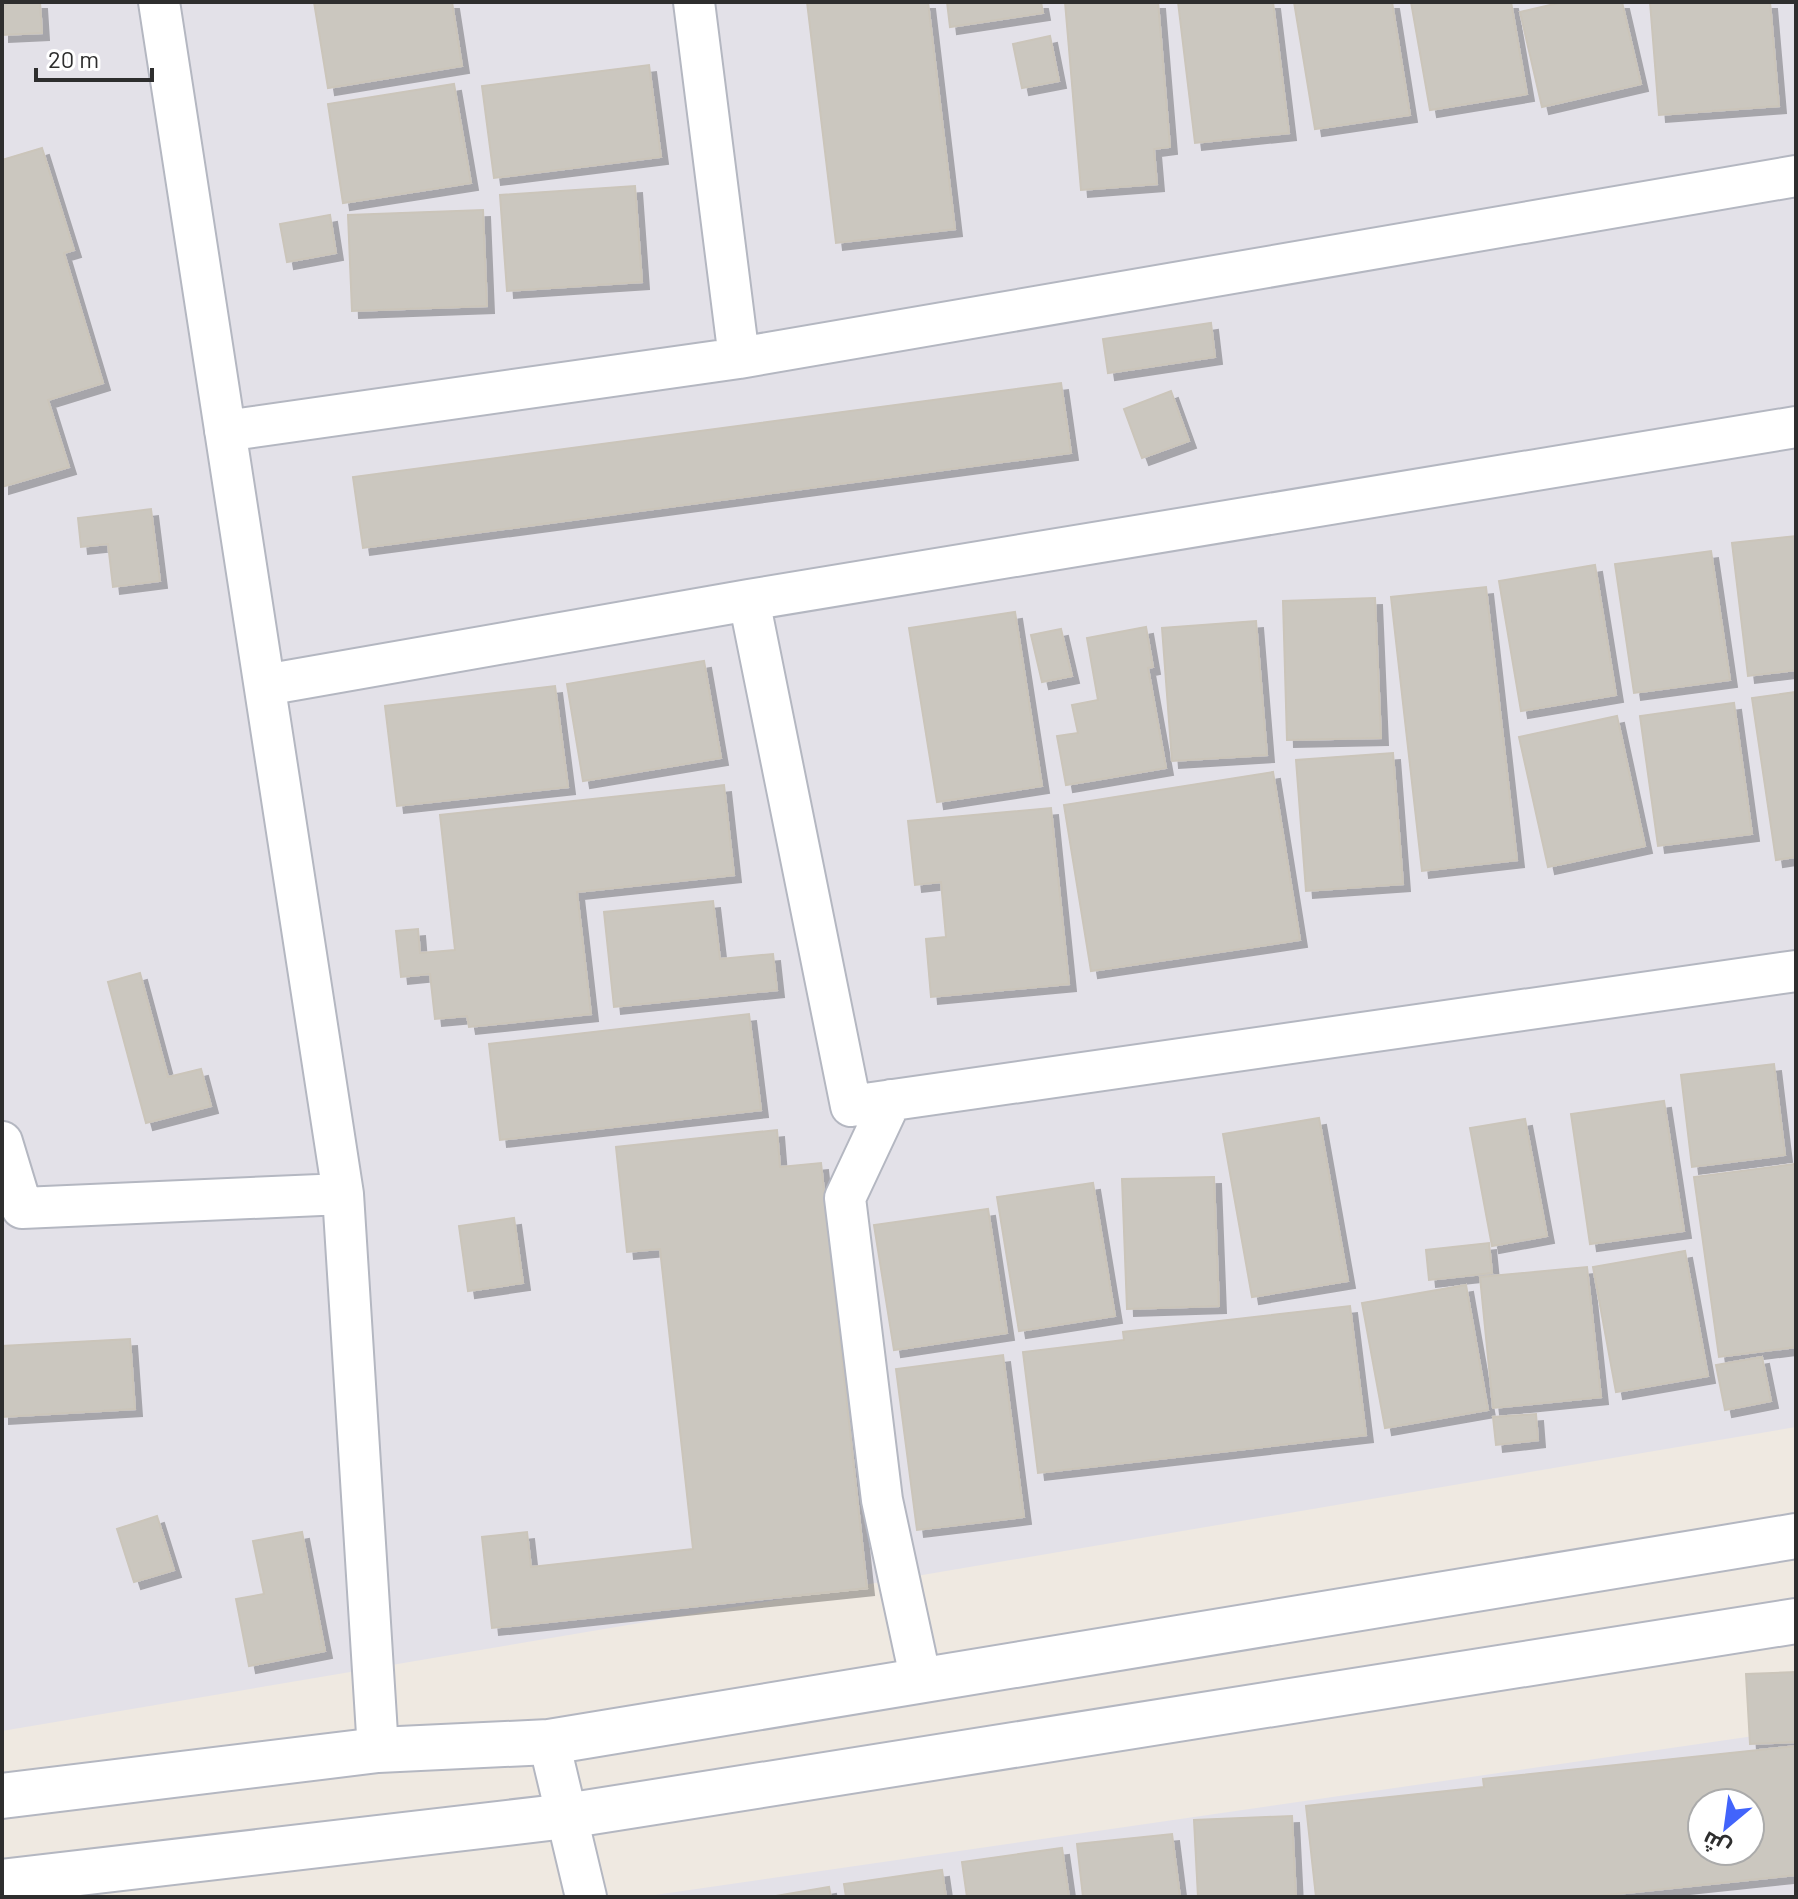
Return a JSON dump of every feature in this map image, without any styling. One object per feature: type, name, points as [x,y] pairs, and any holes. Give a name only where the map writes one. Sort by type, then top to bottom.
[{"type":"street","points":[[159,2],[225,431],[276,693],[343,1194],[378,1750]]},
{"type":"street","points":[[694,2],[739,358]]},
{"type":"street","points":[[225,431],[739,358],[1796,176]]},
{"type":"street","points":[[276,693],[749,600],[1796,427]]},
{"type":"street","points":[[749,600],[851,1106],[1796,971]]},
{"type":"street","points":[[891,1100],[845,1198],[882,1500],[921,1681]]},
{"type":"street","points":[[2,1142],[22,1208],[343,1194]]},
{"type":"street","points":[[2,1796],[378,1750],[549,1742],[1796,1536]]},
{"type":"street","points":[[2,1882],[566,1816],[1796,1621]]},
{"type":"street","points":[[549,1742],[586,1897]]},
{"type":"shaded area","points":[[2,2],[1796,2],[1796,1427],[2,1731]]},
{"type":"shaded area","points":[[1796,1730],[1796,1897],[641,1897]]},
{"type":"building","points":[[2,2],[40,2],[42,33],[2,35]]},
{"type":"building","points":[[314,2],[452,2],[462,66],[328,88]]},
{"type":"building","points":[[807,2],[928,2],[955,229],[836,243]]},
{"type":"building","points":[[947,2],[1041,2],[1043,13],[950,27]]},
{"type":"building","points":[[1065,2],[1158,2],[1170,147],[1154,149],[1157,184],[1081,190]]},
{"type":"building","points":[[1178,2],[1273,2],[1289,133],[1195,143]]},
{"type":"building","points":[[1294,2],[1392,2],[1410,115],[1315,129]]},
{"type":"building","points":[[1411,2],[1511,2],[1527,94],[1430,110]]},
{"type":"building","points":[[1563,2],[1622,2],[1641,84],[1542,107],[1520,12]]},
{"type":"building","points":[[1650,2],[1770,2],[1779,106],[1659,115]]},
{"type":"building","points":[[1050,36],[1059,81],[1022,88],[1013,44]]},
{"type":"building","points":[[649,65],[661,157],[494,178],[482,86]]},
{"type":"building","points":[[454,84],[471,183],[343,203],[328,104]]},
{"type":"building","points":[[42,148],[74,250],[64,253],[103,383],[48,400],[69,467],[2,487],[2,160]]},
{"type":"building","points":[[635,186],[642,282],[507,291],[500,195]]},
{"type":"building","points":[[483,210],[487,306],[352,311],[348,215]]},
{"type":"building","points":[[330,215],[336,253],[287,262],[280,224]]},
{"type":"building","points":[[1211,323],[1215,357],[1108,373],[1103,339]]},
{"type":"building","points":[[1061,383],[1071,453],[363,548],[353,477]]},
{"type":"building","points":[[1171,391],[1189,441],[1142,458],[1124,409]]},
{"type":"building","points":[[151,509],[160,581],[113,587],[108,544],[81,547],[78,518]]},
{"type":"building","points":[[1796,536],[1796,670],[1748,676],[1732,543]]},
{"type":"building","points":[[1711,551],[1730,680],[1634,693],[1615,564]]},
{"type":"building","points":[[1595,565],[1616,695],[1521,711],[1499,581]]},
{"type":"building","points":[[1486,587],[1517,860],[1422,871],[1391,597]]},
{"type":"building","points":[[1375,598],[1381,738],[1287,740],[1283,601]]},
{"type":"building","points":[[1015,612],[1042,786],[937,802],[909,628]]},
{"type":"building","points":[[1256,621],[1267,755],[1172,761],[1162,628]]},
{"type":"building","points":[[1146,627],[1153,667],[1148,668],[1166,768],[1066,785],[1057,736],[1078,733],[1072,705],[1098,700],[1087,638]]},
{"type":"building","points":[[1061,629],[1072,676],[1042,682],[1031,635]]},
{"type":"building","points":[[704,661],[721,758],[583,781],[567,684]]},
{"type":"building","points":[[555,686],[568,787],[397,806],[385,706]]},
{"type":"building","points":[[1796,692],[1796,857],[1776,860],[1752,698]]},
{"type":"building","points":[[1734,703],[1752,834],[1658,846],[1640,716]]},
{"type":"building","points":[[1617,716],[1645,846],[1548,867],[1519,737]]},
{"type":"building","points":[[1393,753],[1403,884],[1306,891],[1296,760]]},
{"type":"building","points":[[1273,772],[1300,940],[1091,971],[1064,805]]},
{"type":"building","points":[[724,785],[734,875],[577,892],[591,1014],[469,1027],[467,1016],[435,1019],[430,974],[401,977],[396,931],[418,929],[420,953],[455,950],[440,815]]},
{"type":"building","points":[[1051,808],[1069,984],[931,997],[926,939],[946,937],[941,882],[915,885],[908,821]]},
{"type":"building","points":[[713,901],[720,959],[773,954],[777,990],[614,1007],[604,912]]},
{"type":"building","points":[[140,973],[168,1077],[201,1069],[211,1106],[146,1123],[108,982]]},
{"type":"building","points":[[749,1014],[761,1110],[500,1140],[489,1044]]},
{"type":"building","points":[[1774,1064],[1785,1155],[1692,1167],[1681,1075]]},
{"type":"building","points":[[1664,1101],[1684,1231],[1590,1244],[1571,1114]]},
{"type":"building","points":[[1319,1118],[1348,1281],[1252,1297],[1223,1134]]},
{"type":"building","points":[[1525,1119],[1547,1236],[1492,1246],[1470,1128]]},
{"type":"building","points":[[777,1130],[780,1167],[821,1163],[867,1588],[492,1628],[482,1537],[527,1532],[531,1567],[693,1549],[660,1249],[627,1252],[616,1147]]},
{"type":"building","points":[[1795,1164],[1796,1347],[1719,1357],[1694,1177]]},
{"type":"building","points":[[1214,1177],[1219,1306],[1127,1309],[1122,1179]]},
{"type":"building","points":[[1093,1183],[1115,1316],[1019,1331],[997,1197]]},
{"type":"building","points":[[988,1209],[1007,1333],[894,1350],[874,1225]]},
{"type":"building","points":[[514,1218],[523,1283],[468,1291],[459,1226]]},
{"type":"building","points":[[1489,1243],[1492,1273],[1429,1280],[1426,1250]]},
{"type":"building","points":[[1685,1251],[1708,1376],[1616,1392],[1593,1267]]},
{"type":"building","points":[[1587,1267],[1601,1397],[1493,1408],[1480,1277]]},
{"type":"building","points":[[1466,1285],[1488,1410],[1385,1428],[1362,1303]]},
{"type":"building","points":[[1350,1306],[1366,1435],[1038,1473],[1023,1352],[1124,1340],[1123,1332]]},
{"type":"building","points":[[130,1339],[135,1409],[2,1417],[2,1346]]},
{"type":"building","points":[[1003,1355],[1024,1517],[917,1530],[896,1369]]},
{"type":"building","points":[[1762,1357],[1771,1401],[1725,1410],[1716,1365]]},
{"type":"building","points":[[1536,1414],[1538,1440],[1496,1445],[1493,1417]]},
{"type":"building","points":[[157,1516],[174,1570],[134,1582],[117,1529]]},
{"type":"building","points":[[302,1532],[325,1651],[249,1666],[236,1599],[264,1594],[253,1541]]},
{"type":"building","points":[[1796,1672],[1796,1742],[1750,1744],[1746,1674]]},
{"type":"building","points":[[1796,1746],[1796,1875],[1588,1897],[1316,1897],[1306,1806],[1484,1787],[1483,1779]]},
{"type":"building","points":[[1292,1816],[1296,1897],[1198,1897],[1194,1820]]},
{"type":"building","points":[[1172,1834],[1180,1897],[1083,1897],[1077,1844]]},
{"type":"building","points":[[1062,1848],[1069,1897],[967,1897],[962,1862]]},
{"type":"building","points":[[942,1870],[946,1897],[846,1897],[844,1884]]},
{"type":"building","points":[[829,1887],[831,1897],[770,1897]]}]
